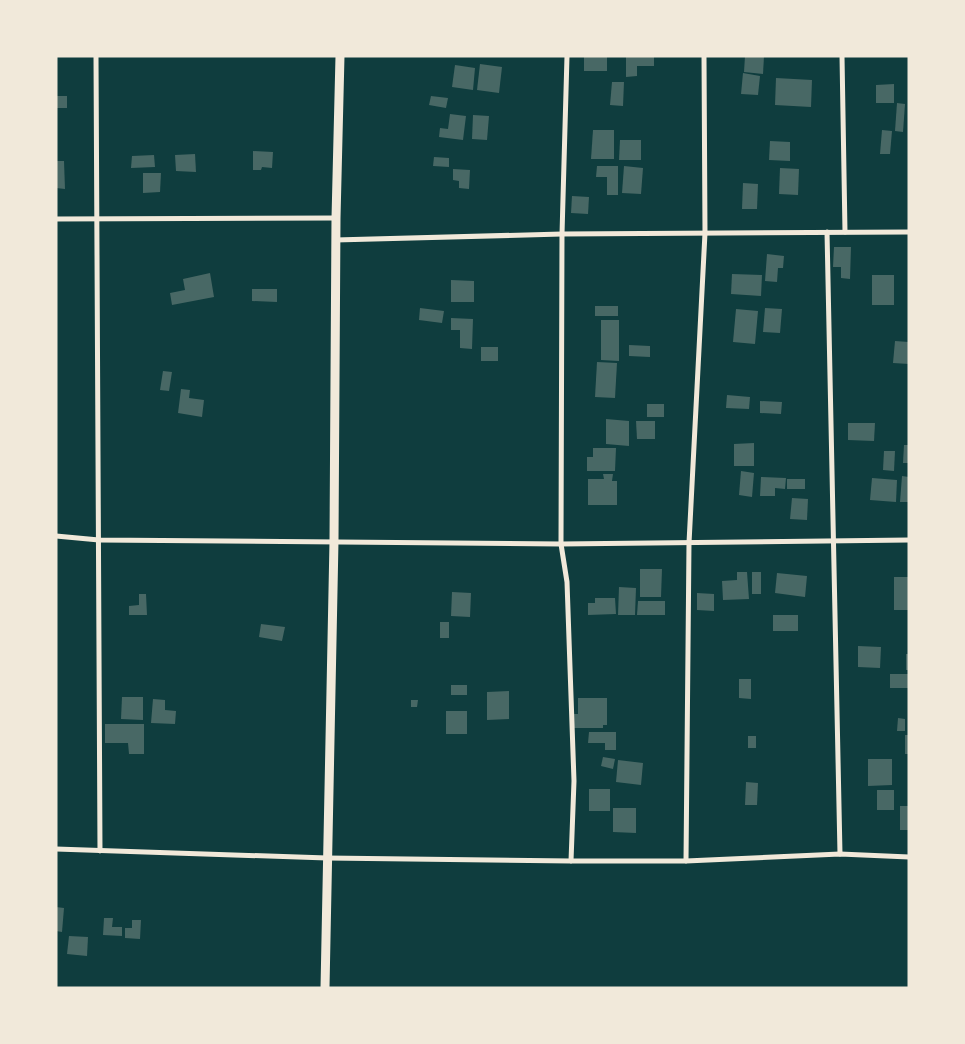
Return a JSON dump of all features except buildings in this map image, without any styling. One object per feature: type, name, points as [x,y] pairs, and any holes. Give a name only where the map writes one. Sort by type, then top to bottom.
[{"type":"street","points":[[96,56],[100,851]]},
{"type":"street","points":[[325,988],[334,541],[335,240],[340,56]]},
{"type":"street","points":[[566,56],[562,234],[561,544],[567,582],[574,781],[571,861]]},
{"type":"street","points":[[686,861],[689,543],[705,233],[704,56]]},
{"type":"street","points":[[842,56],[845,232]]},
{"type":"street","points":[[56,219],[336,218]]},
{"type":"street","points":[[827,232],[840,854]]},
{"type":"street","points":[[335,240],[562,234],[909,232]]},
{"type":"street","points":[[56,536],[98,540],[561,544],[909,540]]},
{"type":"street","points":[[56,849],[327,858],[571,861],[686,861],[840,854],[909,856]]}]
